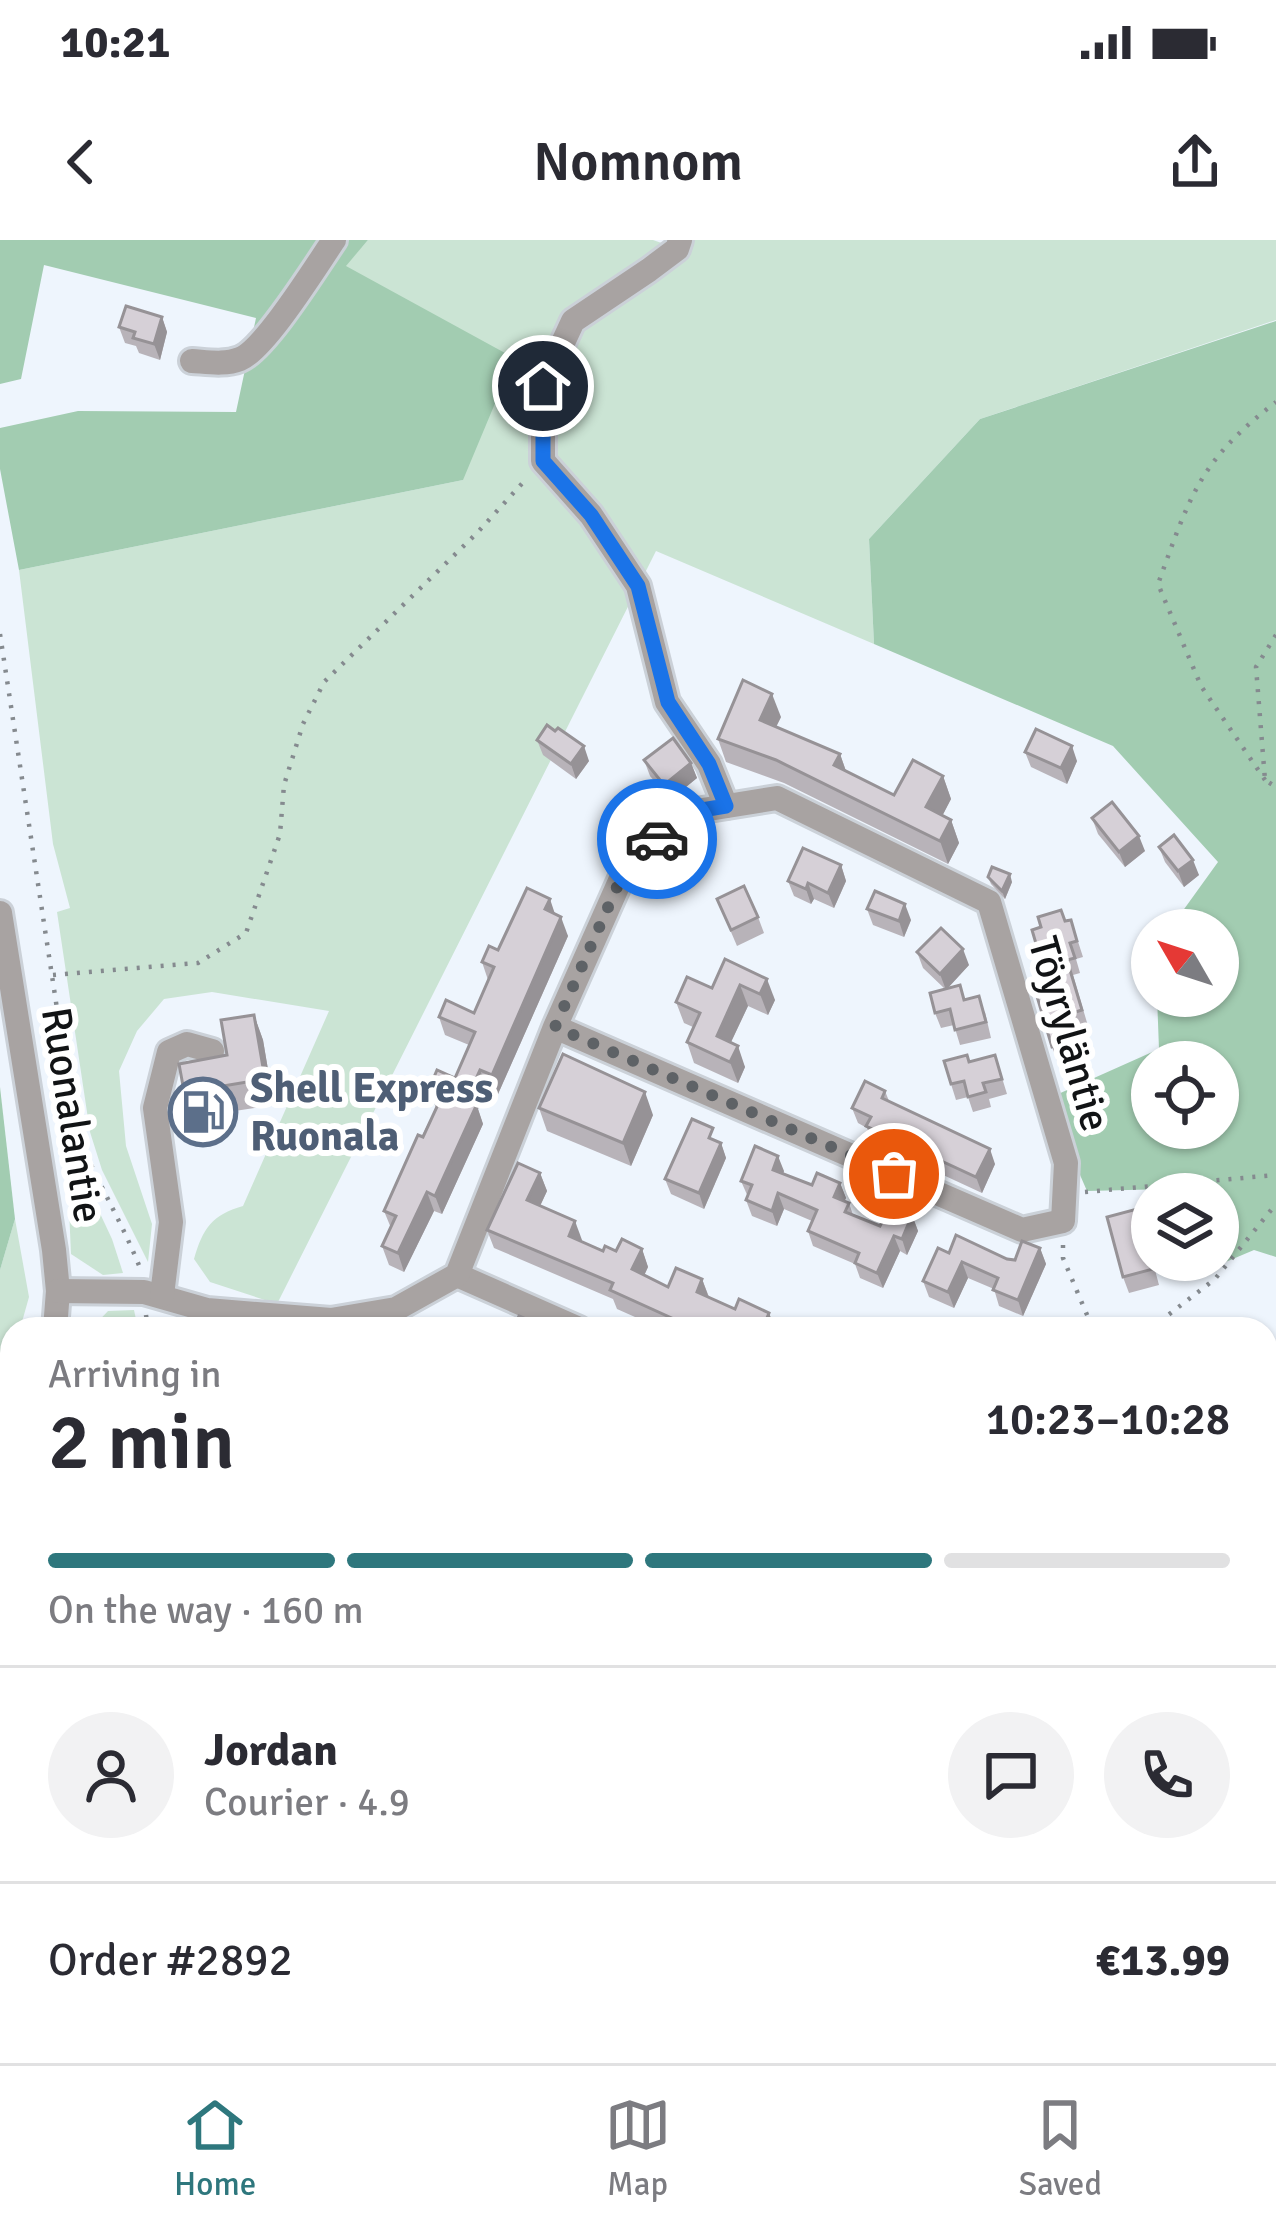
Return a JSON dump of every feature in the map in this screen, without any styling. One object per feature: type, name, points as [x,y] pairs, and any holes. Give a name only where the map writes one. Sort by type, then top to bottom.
[{"type":"street","points":[[193,361],[243,358],[263,339],[334,240]]},
{"type":"street","points":[[680,240],[677,249],[573,321],[543,386],[543,461],[591,515],[638,586],[668,702],[709,764],[726,806]]},
{"type":"street","name":"Töyryläntie","points":[[457,1275],[555,1027],[628,862],[690,812],[777,798],[989,902],[1066,1163],[1064,1209]]},
{"type":"street","name":"Ruonalantie","points":[[0,913],[58,1291],[56,1317]]},
{"type":"street","points":[[555,1027],[1022,1230],[1064,1209]]},
{"type":"street","points":[[153,1293],[171,1222],[155,1108],[158,1085],[169,1052],[188,1044],[212,1051]]},
{"type":"street","points":[[349,1317],[396,1309],[457,1275],[552,1317]]},
{"type":"street","points":[[58,1291],[153,1293],[207,1310],[294,1317]]},
{"type":"path","points":[[1276,402],[1232,435],[1192,490],[1158,584],[1201,686],[1264,779],[1276,787]]},
{"type":"path","points":[[53,975],[198,963],[246,933],[280,834],[290,764],[324,682],[477,533],[543,461]]},
{"type":"path","points":[[0,634],[75,1126],[90,1169],[123,1225],[153,1293],[150,1317]]},
{"type":"path","points":[[1264,779],[1256,667],[1276,635]]},
{"type":"path","points":[[1088,1317],[1063,1258],[1064,1209],[1102,1189],[1276,1175]]},
{"type":"path","points":[[1166,1317],[1215,1279],[1276,1204]]},
{"type":"green space","points":[[0,240],[368,240],[346,266],[514,358],[463,480],[19,570],[0,469],[0,428],[78,411],[236,412],[256,318],[44,265],[21,379],[0,384]]},
{"type":"green space","points":[[368,240],[653,240],[676,248],[678,240],[1276,240],[1276,320],[980,419],[869,539],[874,644],[656,551],[277,1304],[210,1282],[194,1259],[210,1224],[243,1206],[329,1011],[212,992],[164,999],[137,1031],[119,1071],[126,1146],[152,1224],[148,1262],[102,1170],[90,1132],[57,912],[70,908],[53,844],[19,570],[463,480],[345,266]]},
{"type":"green space","points":[[1276,321],[1276,1257],[1254,1250],[1239,1256],[1239,1173],[1131,1173],[1131,1190],[1087,1191],[1047,1099],[1131,1062],[1131,1149],[1239,1149],[1239,1041],[1159,1041],[1158,1017],[1239,1017],[1239,909],[1184,909],[1218,862],[1113,746],[874,644],[869,539],[980,419]]},
{"type":"green space","points":[[0,1087],[15,1219],[0,1270]]},
{"type":"green space","points":[[66,1141],[123,1273],[103,1275],[71,1254]]},
{"type":"green space","points":[[15,1219],[29,1297],[23,1317],[0,1317],[0,1270]]},
{"type":"green space","points":[[134,1310],[135,1317],[102,1317],[108,1311]]},
{"type":"building","points":[[126,306],[162,317],[154,344],[133,338],[135,332],[119,327]]},
{"type":"building","points":[[743,680],[772,694],[760,720],[840,754],[834,765],[894,795],[913,760],[943,776],[926,807],[951,820],[940,841],[776,760],[718,739]]},
{"type":"building","points":[[547,725],[584,746],[571,764],[537,740]]},
{"type":"building","points":[[1036,729],[1072,746],[1061,768],[1025,752]]},
{"type":"building","points":[[673,738],[691,763],[664,785],[644,760]]},
{"type":"building","points":[[1112,802],[1139,836],[1119,852],[1092,818]]},
{"type":"building","points":[[1174,835],[1193,860],[1178,871],[1159,847]]},
{"type":"building","points":[[803,848],[841,865],[828,893],[808,883],[806,889],[788,881]]},
{"type":"building","points":[[992,867],[1010,874],[1002,891],[988,877]]},
{"type":"building","points":[[744,886],[758,917],[731,930],[717,899]]},
{"type":"building","points":[[527,888],[550,899],[545,909],[561,917],[492,1075],[480,1070],[466,1101],[476,1106],[435,1196],[427,1192],[398,1253],[382,1246],[396,1216],[384,1211],[418,1135],[423,1137],[442,1096],[429,1089],[437,1070],[455,1078],[475,1032],[439,1017],[446,1000],[474,1013],[494,967],[482,962],[489,946],[498,950]]},
{"type":"building","points":[[875,891],[905,904],[899,921],[867,909]]},
{"type":"building","points":[[1061,910],[1065,921],[1071,920],[1077,941],[1070,943],[1075,958],[1067,960],[1082,1010],[1066,1015],[1074,1041],[1052,1047],[1036,993],[1049,988],[1032,930],[1041,927],[1038,917]]},
{"type":"building","points":[[941,928],[963,949],[940,974],[917,952]]},
{"type":"building","points":[[725,959],[767,979],[760,994],[740,985],[717,1036],[738,1046],[730,1062],[687,1042],[700,1013],[676,1002],[687,977],[712,988]]},
{"type":"building","points":[[960,985],[964,1000],[979,996],[986,1022],[955,1030],[950,1009],[935,1013],[930,993]]},
{"type":"building","points":[[254,1015],[265,1079],[205,1089],[209,1110],[188,1113],[179,1064],[227,1055],[221,1020]]},
{"type":"building","points":[[563,1054],[645,1092],[623,1143],[539,1108]]},
{"type":"building","points":[[967,1055],[969,1062],[995,1055],[1002,1079],[983,1083],[986,1092],[968,1097],[964,1081],[951,1084],[944,1061]]},
{"type":"building","points":[[865,1081],[885,1091],[882,1098],[990,1149],[976,1177],[866,1126],[871,1117],[852,1108]]},
{"type":"building","points":[[692,1119],[713,1128],[709,1138],[721,1143],[699,1193],[665,1179]]},
{"type":"building","points":[[755,1146],[778,1156],[773,1170],[812,1185],[817,1173],[840,1183],[834,1197],[849,1203],[845,1212],[880,1226],[890,1206],[912,1215],[902,1239],[894,1236],[877,1273],[855,1263],[859,1253],[808,1231],[817,1210],[778,1193],[772,1211],[746,1200],[752,1185],[741,1181]]},
{"type":"building","points":[[518,1163],[540,1173],[527,1200],[575,1221],[569,1236],[603,1251],[605,1246],[616,1251],[622,1239],[642,1249],[632,1269],[668,1287],[676,1268],[702,1279],[697,1292],[735,1309],[739,1299],[769,1313],[767,1317],[670,1317],[610,1290],[613,1283],[487,1230]]},
{"type":"building","points":[[1131,1211],[1131,1275],[1123,1277],[1107,1217]]},
{"type":"building","points":[[956,1235],[1007,1259],[1015,1260],[1022,1241],[1040,1248],[1018,1300],[993,1290],[998,1278],[962,1262],[948,1292],[923,1281],[938,1248],[949,1253]]},
{"type":"way so far","points":[[657,839],[628,862],[555,1027],[894,1174]]},
{"type":"place","name":"Shell Express Ruonala","points":[[203,1112]]},
{"type":"route","points":[[543,386],[543,461],[591,515],[638,586],[668,702],[709,764],[726,806],[690,812],[657,839]]}]
